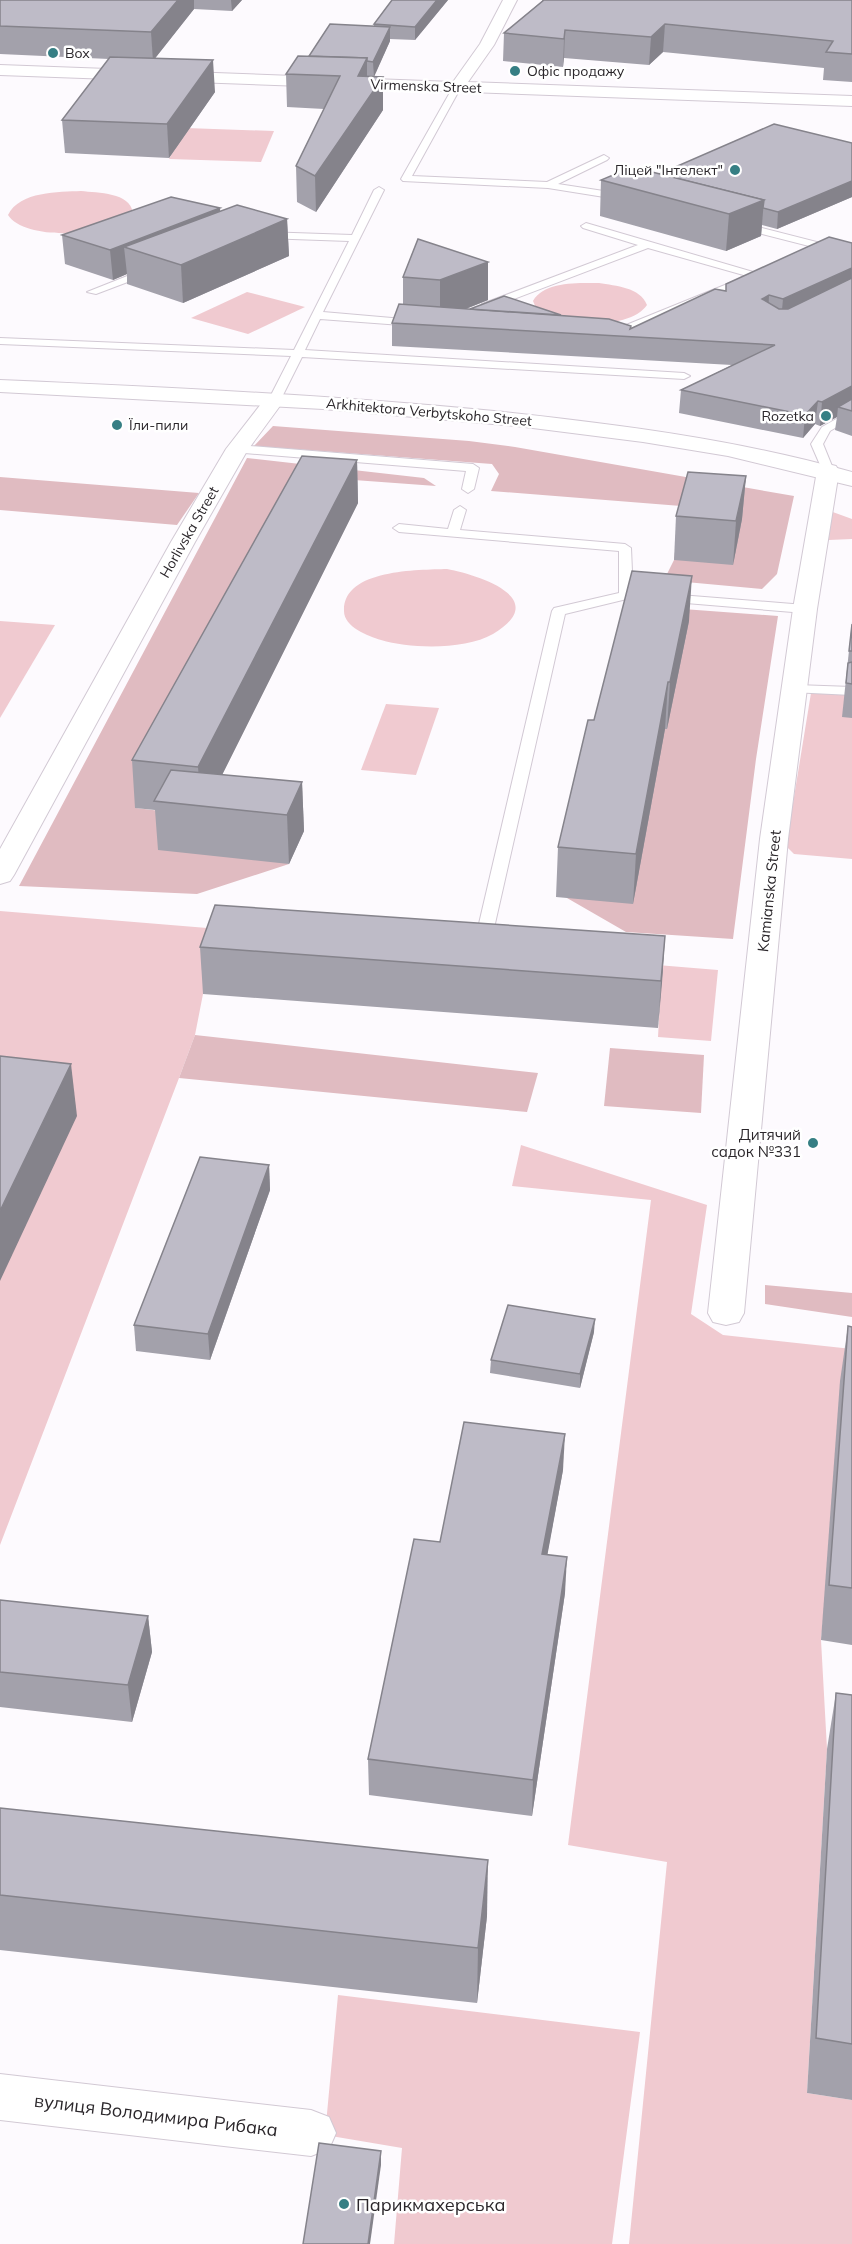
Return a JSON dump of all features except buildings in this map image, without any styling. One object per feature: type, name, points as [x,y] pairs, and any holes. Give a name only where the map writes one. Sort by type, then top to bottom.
[{"type":"street","points":[[457,87],[487,45],[510,0]]},
{"type":"street","name":"Virmenska Street","points":[[0,70],[852,101]]},
{"type":"street","name":"Arkhitektora Verbytskoho Street","points":[[0,386],[275,399],[438,411],[685,441],[840,475]]},
{"type":"street","name":"Horlivska Street","points":[[0,875],[147,604],[237,449],[275,399]]},
{"type":"street","name":"Kamianska Street","points":[[726,1313],[774,839],[806,609],[840,475]]},
{"type":"street","name":"вулиця Володимира Рибака","points":[[0,2097],[311,2133]]},
{"type":"lane","points":[[457,87],[406,179],[548,186],[639,199]]},
{"type":"lane","points":[[548,186],[604,158]]},
{"type":"lane","name":"Horlivska Street","points":[[275,399],[379,190]]},
{"type":"lane","points":[[729,222],[852,254]]},
{"type":"lane","points":[[586,226],[756,276],[607,336],[596,335]]},
{"type":"lane","points":[[255,235],[355,238]]},
{"type":"lane","points":[[471,312],[645,245]]},
{"type":"lane","points":[[92,292],[156,267]]},
{"type":"lane","points":[[692,302],[710,306]]},
{"type":"lane","points":[[316,315],[425,324]]},
{"type":"lane","points":[[0,340],[298,353],[684,376]]},
{"type":"lane","points":[[840,475],[817,444],[826,429],[852,413]]},
{"type":"lane","points":[[237,449],[474,468],[468,489]]},
{"type":"lane","points":[[453,532],[460,510]]},
{"type":"lane","points":[[399,528],[625,548],[638,596]]},
{"type":"lane","points":[[486,928],[559,611],[638,596],[806,609]]},
{"type":"lane","points":[[796,689],[852,691]]},
{"type":"shaded area","points":[[186,128],[274,131],[261,162],[169,159]]},
{"type":"shaded area","points":[[81,191],[120,197],[131,206],[133,213],[90,229],[65,233],[43,232],[22,226],[8,215],[21,201],[31,197]]},
{"type":"shaded area","points":[[599,283],[633,291],[644,299],[647,305],[634,316],[625,319],[584,324],[566,320],[536,308],[533,301],[545,290],[563,284]]},
{"type":"shaded area","points":[[247,292],[305,307],[248,334],[191,318]]},
{"type":"shaded area","points":[[273,426],[469,441],[515,447],[794,496],[777,574],[762,589],[664,580],[674,560],[681,506],[491,491],[499,474],[492,464],[254,446]]},
{"type":"shaded area","points":[[247,458],[424,478],[436,486],[354,480],[136,808],[177,813],[289,864],[197,894],[19,886]]},
{"type":"shaded area","points":[[0,477],[199,493],[177,525],[0,510]]},
{"type":"shaded area","points":[[830,511],[852,519],[852,539],[829,540]]},
{"type":"shaded area","points":[[447,569],[476,577],[504,590],[513,599],[515,610],[510,621],[493,634],[468,643],[422,646],[393,643],[370,636],[352,626],[345,617],[347,597],[356,587],[369,580],[401,572]]},
{"type":"shaded area","points":[[629,605],[778,616],[756,759],[733,939],[626,932],[567,898]]},
{"type":"shaded area","points":[[0,621],[55,625],[0,718]]},
{"type":"shaded area","points":[[811,693],[852,693],[852,859],[794,854],[786,846]]},
{"type":"shaded area","points":[[386,704],[439,708],[416,775],[361,770]]},
{"type":"shaded area","points":[[0,911],[718,970],[711,1041],[658,1037],[661,983],[203,994],[195,1035],[0,1545]]},
{"type":"shaded area","points":[[195,1035],[538,1073],[527,1112],[179,1078]]},
{"type":"shaded area","points":[[610,1048],[704,1055],[701,1113],[604,1106]]},
{"type":"shaded area","points":[[521,1145],[707,1205],[691,1314],[723,1335],[852,1349],[821,1640],[827,1749],[807,2093],[852,2100],[852,2244],[629,2244],[667,1862],[568,1845],[651,1200],[512,1186]]},
{"type":"shaded area","points":[[765,1285],[852,1293],[852,1317],[765,1304]]},
{"type":"shaded area","points":[[338,1995],[640,2032],[612,2244],[394,2244],[402,2148],[325,2135]]},
{"type":"place","name":"Box","points":[[53,53]]},
{"type":"place","name":"Офіс продажу","points":[[515,71]]},
{"type":"place","name":"Ліцей \"Інтелект\"","points":[[735,170]]},
{"type":"place","name":"Rozetka","points":[[826,416]]},
{"type":"place","name":"Їли-пили","points":[[117,425]]},
{"type":"place","name":"Дитячий садок №331","points":[[813,1143]]},
{"type":"place","name":"Парикмахерська","points":[[344,2204]]}]
